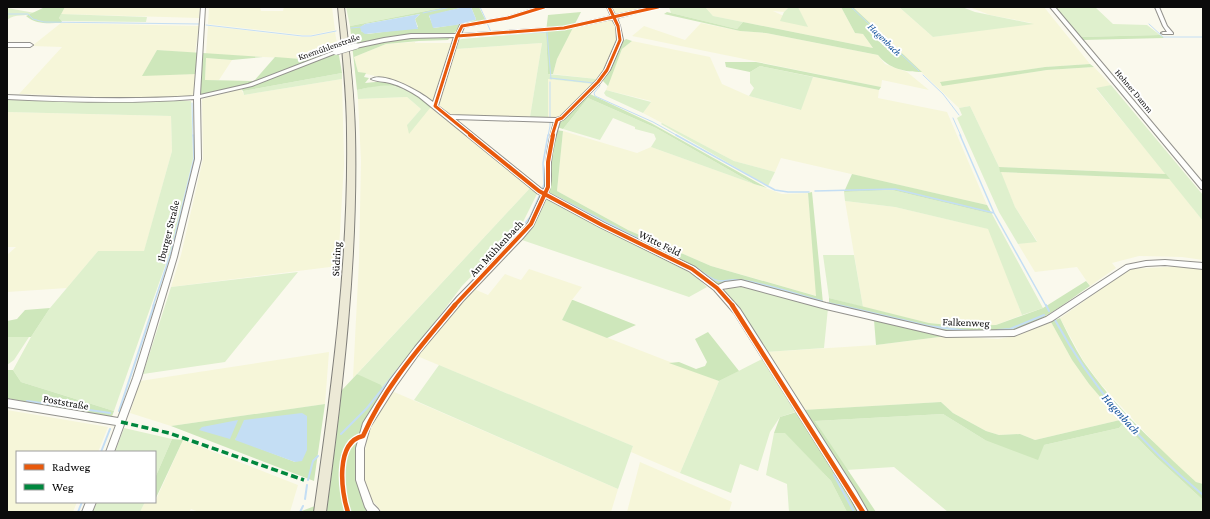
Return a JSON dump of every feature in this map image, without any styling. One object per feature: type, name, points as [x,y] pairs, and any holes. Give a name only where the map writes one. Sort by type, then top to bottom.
[{"type":"main road","name":"Südring","points":[[320,512],[330,440],[348,275],[352,164],[351,99],[341,7]]},
{"type":"street","name":"Iburger Straße","points":[[110,451],[137,378],[174,257],[198,159],[197,97],[203,7]]},
{"type":"street","points":[[435,106],[456,36],[462,26],[508,18],[544,7]]},
{"type":"street","points":[[448,117],[552,120],[562,118],[607,70],[620,40],[620,31],[609,7]]},
{"type":"street","name":"Knemühlenstraße","points":[[7,98],[159,100],[197,97],[250,85],[336,52],[384,40],[411,36],[456,36],[564,28],[658,7]]},
{"type":"street","name":"Hohner Damm","points":[[1052,7],[1203,187]]},
{"type":"street","points":[[1157,7],[1165,26],[1171,33],[1163,33]]},
{"type":"street","points":[[7,45],[30,45]]},
{"type":"street","name":"Witte Feld","points":[[374,79],[386,80],[406,86],[417,92],[532,186],[602,225],[692,269],[717,288],[737,311],[863,512]]},
{"type":"street","name":"Am Mühlenbach","points":[[375,512],[370,507],[364,493],[360,480],[359,464],[360,448],[363,436],[372,415],[393,382],[418,349],[460,299],[531,224],[548,187],[548,162],[553,133],[552,120]]},
{"type":"street","name":"Falkenweg","points":[[717,288],[725,285],[741,283],[826,306],[946,334],[1014,333],[1049,318],[1128,266],[1142,263],[1184,262],[1203,266]]},
{"type":"street","name":"Poststraße","points":[[7,403],[121,422]]},
{"type":"green space","points":[[45,7],[65,7],[59,18],[62,21],[61,23],[38,22],[26,16]]},
{"type":"green space","points":[[65,7],[200,7],[199,18],[61,14]]},
{"type":"green space","points":[[209,7],[260,7],[261,11],[283,11],[284,7],[332,7],[335,30],[311,35],[303,35],[208,24]]},
{"type":"green space","points":[[346,7],[446,7],[350,26]]},
{"type":"green space","points":[[446,7],[464,7],[429,16],[434,28],[466,23],[475,20],[476,19],[471,7],[479,7],[486,21],[461,25],[448,40],[386,44],[354,57],[358,72],[366,73],[364,77],[369,78],[365,83],[386,81],[405,87],[432,106],[430,108],[404,89],[396,87],[380,86],[357,90],[350,26]],"holes":[[[420,14],[415,19],[418,27],[368,34],[361,31],[361,27],[365,24]]]},
{"type":"green space","points":[[611,7],[654,7],[621,14],[614,12]]},
{"type":"green space","points":[[669,7],[705,7],[713,16],[743,22],[737,29],[671,13]]},
{"type":"green space","points":[[705,7],[789,7],[784,12],[773,11],[807,27],[798,7],[841,7],[855,33],[863,34],[873,48],[713,16]]},
{"type":"green space","points":[[789,7],[798,7],[808,27],[780,21],[784,12]]},
{"type":"green space","points":[[841,7],[853,7],[922,72],[892,67],[878,55],[766,33],[740,31],[664,14],[667,12],[737,29],[743,22],[873,48],[863,34],[855,33]]},
{"type":"green space","points":[[853,7],[899,7],[933,37],[1032,23],[990,15],[969,7],[1044,7],[1090,64],[1045,67],[940,83],[942,85],[1047,70],[1094,67],[1111,85],[1096,89],[1166,174],[999,167],[970,106],[959,108]]},
{"type":"green space","points":[[899,7],[962,7],[975,12],[1034,24],[933,37]]},
{"type":"green space","points":[[1053,7],[1095,7],[1113,24],[1147,25],[1160,35],[1080,37]]},
{"type":"green space","points":[[7,8],[35,13],[17,16],[7,20]]},
{"type":"green space","points":[[581,12],[557,59],[553,74],[548,74],[546,32],[548,15]]},
{"type":"green space","points":[[61,14],[147,17],[146,22],[62,21],[59,18]]},
{"type":"green space","points":[[609,19],[613,20],[617,28],[616,42],[604,69],[597,79],[553,74],[557,59],[573,27]]},
{"type":"green space","points":[[61,23],[199,26],[195,53],[157,50],[143,75],[197,74],[196,92],[191,96],[160,99],[19,94],[62,47],[32,46]]},
{"type":"green space","points":[[701,23],[740,31],[766,33],[878,55],[885,64],[907,72],[929,90],[882,80],[881,87],[632,36],[644,26],[685,40]]},
{"type":"green space","points":[[208,26],[302,37],[335,32],[337,44],[301,59],[206,54]]},
{"type":"green space","points":[[546,32],[548,74],[597,79],[593,84],[548,79],[548,118],[530,117],[542,43],[456,49],[459,40],[462,39]]},
{"type":"green space","points":[[1160,35],[1164,38],[1083,40],[1080,37]]},
{"type":"green space","points":[[626,39],[632,41],[622,49],[608,86],[603,81],[615,53]]},
{"type":"green space","points":[[632,41],[710,57],[722,84],[749,96],[800,110],[813,77],[879,90],[878,98],[947,112],[987,205],[781,158],[775,172],[734,161],[643,113],[651,101],[606,90],[622,49]]},
{"type":"green space","points":[[415,42],[453,43],[436,100],[431,101],[418,91],[400,82],[358,72],[354,57],[386,44]]},
{"type":"green space","points":[[542,43],[530,117],[457,115],[448,113],[442,109],[439,103],[456,49]]},
{"type":"green space","points":[[337,44],[342,73],[243,91],[239,86],[201,95],[196,92],[197,74],[142,76],[157,50],[263,57],[232,60],[206,58],[205,80],[254,81],[275,57],[301,59]]},
{"type":"green space","points":[[206,58],[232,60],[219,80],[205,80]]},
{"type":"green space","points":[[725,62],[756,62],[881,87],[879,90],[760,66],[750,72],[726,67]]},
{"type":"green space","points":[[1090,64],[1094,67],[1047,70],[942,86],[940,82],[1045,67]]},
{"type":"green space","points":[[760,66],[813,77],[801,110],[749,96],[754,88],[750,83],[750,72]]},
{"type":"green space","points":[[342,73],[342,79],[244,95],[243,91]]},
{"type":"green space","points":[[342,79],[344,164],[338,266],[171,287],[181,255],[203,159],[202,99],[241,89],[244,95]]},
{"type":"green space","points":[[548,79],[593,84],[558,118],[548,118]]},
{"type":"green space","points":[[383,84],[404,89],[430,108],[409,134],[407,125],[421,109],[407,97],[358,99],[357,90]]},
{"type":"green space","points":[[1111,85],[1203,195],[1203,221],[1096,88]]},
{"type":"green space","points":[[606,90],[651,102],[643,113],[606,96],[604,93]]},
{"type":"green space","points":[[590,94],[651,123],[767,188],[754,184],[656,128],[588,98],[563,129],[557,127],[559,123]]},
{"type":"green space","points":[[407,97],[421,109],[407,125],[432,106],[531,187],[353,378],[359,261],[361,161],[358,99]]},
{"type":"green space","points":[[588,98],[656,128],[754,184],[651,147],[656,139],[654,134],[635,129],[635,127],[613,118],[600,140],[563,129]]},
{"type":"green space","points":[[7,100],[191,101],[193,159],[171,249],[114,411],[21,382],[13,370],[31,337],[50,308],[98,251],[144,251],[172,151],[171,116],[7,112]]},
{"type":"green space","points":[[970,106],[999,167],[1015,207],[1037,242],[1018,244],[999,212],[957,118],[962,115],[959,108]]},
{"type":"green space","points":[[7,112],[171,116],[172,151],[144,252],[98,251],[67,288],[7,292],[7,255],[16,247],[7,247]]},
{"type":"green space","points":[[662,123],[734,161],[775,172],[768,186],[661,124]]},
{"type":"green space","points":[[556,130],[563,131],[557,191],[628,230],[711,266],[816,296],[808,193],[812,192],[823,303],[741,282],[717,284],[549,193],[550,162]]},
{"type":"green space","points":[[563,131],[637,153],[651,147],[782,194],[808,193],[817,296],[711,266],[628,230],[557,191]]},
{"type":"green space","points":[[999,167],[1166,174],[1170,179],[1000,172]]},
{"type":"green space","points":[[1000,172],[1170,179],[1203,221],[1203,260],[1182,257],[1139,256],[1112,263],[1116,268],[1090,286],[1077,267],[1035,272],[1018,244],[1037,241],[1015,207]]},
{"type":"green space","points":[[852,174],[987,205],[992,214],[892,190],[844,192]]},
{"type":"green space","points":[[531,187],[538,192],[522,224],[462,286],[384,392],[357,374]]},
{"type":"green space","points":[[892,190],[992,214],[1043,308],[1022,315],[988,229],[895,207],[845,201],[844,192]]},
{"type":"green space","points":[[547,199],[693,274],[707,287],[689,297],[522,240],[531,230]]},
{"type":"green space","points":[[845,201],[895,207],[989,229],[1022,315],[996,325],[959,326],[929,323],[863,307]]},
{"type":"green space","points":[[823,255],[854,255],[863,307],[829,298]]},
{"type":"green space","points":[[1185,266],[1203,269],[1203,484],[1196,482],[1161,450],[1099,382],[1083,360],[1060,318],[1130,269]]},
{"type":"green space","points":[[529,269],[582,287],[572,300],[562,320],[719,381],[680,473],[631,452],[633,446],[417,356],[474,289],[488,295],[505,274],[521,280]]},
{"type":"green space","points":[[298,272],[225,362],[143,374],[171,287]]},
{"type":"green space","points":[[1086,281],[1090,286],[1062,306],[1043,317],[1022,327],[991,333],[944,331],[896,321],[829,304],[829,298],[929,323],[959,326],[996,325],[1043,308]]},
{"type":"green space","points":[[742,287],[828,308],[824,348],[766,352],[724,292],[727,288]]},
{"type":"green space","points":[[572,300],[636,325],[607,338],[562,320]]},
{"type":"green space","points":[[50,308],[31,337],[7,337],[7,321],[17,319],[25,310]]},
{"type":"green space","points":[[1060,318],[1083,361],[1108,394],[1166,454],[1196,482],[1203,484],[1203,500],[1155,456],[1123,423],[1119,428],[1044,445],[1038,460],[985,440],[943,414],[815,421],[876,512],[847,512],[831,481],[785,433],[774,433],[780,417],[803,410],[941,402],[953,413],[986,431],[999,435],[1020,434],[1035,440],[1120,420],[1089,384],[1072,360],[1051,322]]},
{"type":"green space","points":[[874,320],[947,336],[876,345]]},
{"type":"green space","points":[[1051,322],[1072,360],[1089,384],[1120,420],[1035,440],[1020,434],[999,435],[986,431],[953,413],[941,402],[803,410],[766,352],[876,345],[947,336],[998,339],[1016,336]]},
{"type":"green space","points":[[708,332],[739,371],[719,381],[669,363],[679,362],[696,369],[705,366],[707,362],[695,339]]},
{"type":"green space","points":[[7,337],[29,337],[14,360],[7,365]]},
{"type":"green space","points":[[329,352],[325,404],[171,426],[130,413],[140,381]]},
{"type":"green space","points":[[764,358],[795,412],[780,417],[770,432],[758,471],[740,464],[731,493],[680,473],[719,381]]},
{"type":"green space","points":[[439,365],[633,446],[618,489],[414,400]]},
{"type":"green space","points":[[7,370],[13,370],[21,382],[114,411],[111,419],[7,398]]},
{"type":"green space","points":[[357,374],[381,385],[384,392],[362,428],[356,464],[358,482],[371,512],[299,512],[328,501],[342,390]]},
{"type":"green space","points":[[392,391],[618,489],[611,512],[382,512],[372,500],[364,480],[364,456],[369,429]]},
{"type":"green space","points":[[325,404],[314,481],[171,426]],"holes":[[[307,416],[295,462],[235,439]]]},
{"type":"green space","points":[[7,410],[108,427],[98,451],[16,451],[16,503],[77,503],[73,512],[7,512]]},
{"type":"green space","points":[[943,414],[985,440],[1044,445],[1119,428],[1123,423],[1155,456],[1203,500],[1203,512],[948,512],[894,467],[846,470],[815,421]]},
{"type":"green space","points":[[124,428],[172,439],[156,476],[156,451],[115,451]]},
{"type":"green space","points":[[785,432],[831,481],[847,512],[789,512],[787,484],[766,475],[774,433]]},
{"type":"green space","points":[[172,439],[183,440],[156,498],[156,476]]},
{"type":"green space","points":[[183,440],[298,485],[290,512],[199,512],[191,509],[189,512],[140,512],[144,503],[156,503],[156,500]]},
{"type":"green space","points":[[640,462],[732,502],[729,512],[627,512]]},
{"type":"green space","points":[[96,503],[144,503],[140,512],[93,512]]},
{"type":"water","points":[[464,7],[471,7],[476,19],[475,20],[456,25],[433,28],[429,15]]},
{"type":"water","points":[[420,14],[415,19],[418,29],[365,34],[361,31],[360,27],[365,24]]},
{"type":"water","points":[[302,413],[307,416],[307,450],[302,461],[295,462],[235,440],[244,420]]},
{"type":"water","points":[[238,420],[230,439],[199,430],[202,427]]},
{"type":"waterway","points":[[423,13],[451,7]]},
{"type":"waterway","points":[[480,7],[486,20]]},
{"type":"waterway","name":"Hagenbach","points":[[851,7],[919,71]]},
{"type":"waterway","points":[[7,14],[28,14],[33,19],[44,22],[200,24]]},
{"type":"waterway","points":[[487,23],[491,32]]},
{"type":"waterway","points":[[1149,24],[1163,37],[1203,37]]},
{"type":"waterway","points":[[206,25],[302,36],[311,36],[336,31]]},
{"type":"waterway","points":[[351,28],[362,27]]},
{"type":"waterway","points":[[493,35],[547,32],[551,78]]},
{"type":"waterway","name":"Hagenbach","points":[[923,75],[943,94],[959,115]]},
{"type":"waterway","points":[[551,78],[594,83]]},
{"type":"waterway","points":[[548,136],[550,126],[550,82]]},
{"type":"waterway","points":[[599,84],[600,86],[594,93],[595,96],[653,122],[678,136]]},
{"type":"waterway","points":[[192,103],[193,136]]},
{"type":"waterway","name":"Hagenbach","points":[[953,118],[961,136]]},
{"type":"waterway","points":[[153,306],[171,252],[194,159],[193,135]]},
{"type":"waterway","points":[[542,190],[544,184],[543,163],[548,135]]},
{"type":"waterway","points":[[676,135],[775,190],[788,192],[809,192]]},
{"type":"waterway","name":"Hagenbach","points":[[960,135],[994,213]]},
{"type":"waterway","points":[[815,191],[895,189],[994,213]]},
{"type":"waterway","points":[[449,306],[523,226],[530,217],[540,194]]},
{"type":"waterway","points":[[557,197],[700,270]]},
{"type":"waterway","name":"Hagenbach","points":[[994,213],[1046,306]]},
{"type":"waterway","points":[[704,273],[719,281],[741,280],[822,301]]},
{"type":"waterway","points":[[829,303],[842,306]]},
{"type":"waterway","points":[[119,411],[154,305]]},
{"type":"waterway","points":[[341,434],[367,408],[450,305]]},
{"type":"waterway","points":[[838,305],[928,326],[969,331]]},
{"type":"waterway","name":"Hagenbach","points":[[1046,305],[1049,311]]},
{"type":"waterway","points":[[998,330],[1010,329],[1044,315]]},
{"type":"waterway","name":"Hagenbach","points":[[1055,320],[1086,370],[1120,415],[1159,456],[1203,495]]},
{"type":"waterway","points":[[27,401],[110,413]]},
{"type":"waterway","points":[[101,451],[110,429]]},
{"type":"waterway","points":[[308,480],[313,461],[318,456]]},
{"type":"waterway","points":[[834,475],[854,512]]},
{"type":"waterway","points":[[305,499],[307,485]]},
{"type":"waterway","points":[[78,512],[82,503]]},
{"type":"waterway","points":[[300,512],[303,506]]},
{"type":"marked path","points":[[121,422],[169,433],[304,480]]},
{"type":"cycle path","points":[[544,7],[508,18],[462,26],[457,36],[435,106],[539,191],[602,225],[692,269],[717,288],[737,311],[863,512]]},
{"type":"cycle path","points":[[348,512],[344,496],[342,476],[343,465],[348,447],[354,439],[363,436],[372,415],[418,349],[460,299],[531,224],[548,187],[548,162],[557,120],[562,118],[598,82],[607,70],[620,40],[618,26],[609,7]]},
{"type":"cycle path","points":[[457,36],[564,28],[658,7]]}]
